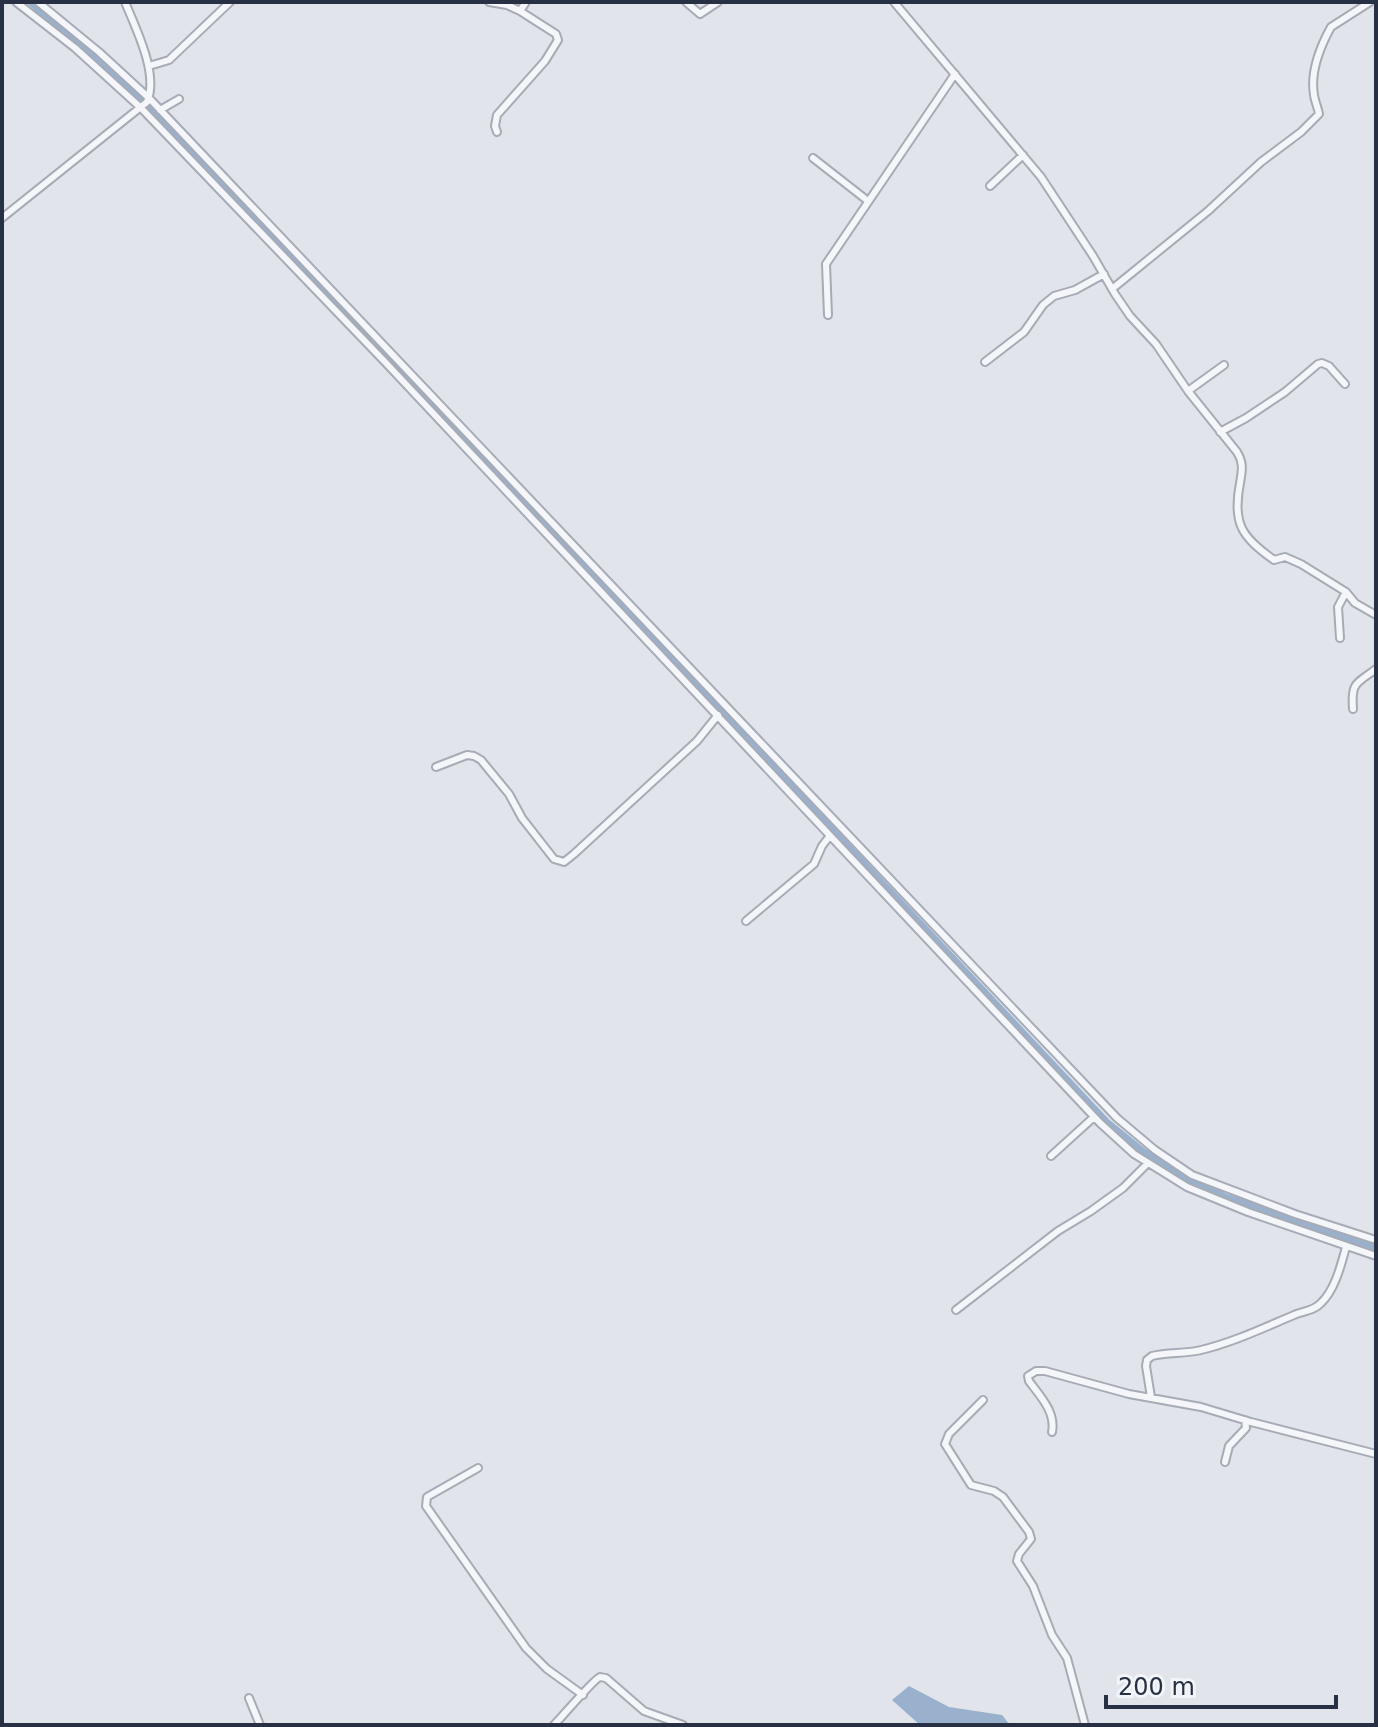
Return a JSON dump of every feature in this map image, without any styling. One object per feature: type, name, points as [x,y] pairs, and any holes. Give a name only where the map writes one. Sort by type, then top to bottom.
[{"type":"street","points":[[16,2],[144,103],[160,110],[1117,1118],[1155,1150],[1192,1175],[1295,1214],[1376,1240]]},
{"type":"street","points":[[38,2],[99,52],[385,362],[1094,1117],[1134,1154],[1187,1187],[1248,1212],[1376,1256]]},
{"type":"street","points":[[2,218],[144,103],[151,86],[149,66],[125,2]]},
{"type":"street","points":[[149,66],[169,60],[230,2]]},
{"type":"street","points":[[489,2],[520,11],[556,34],[558,40],[545,61],[497,115],[497,132]]},
{"type":"street","points":[[520,11],[526,2]]},
{"type":"street","points":[[686,2],[700,14],[718,2]]},
{"type":"street","points":[[894,2],[1041,177],[1130,316],[1156,344],[1242,460],[1237,506],[1245,537],[1274,560],[1285,557],[1301,564],[1376,615]]},
{"type":"street","points":[[1112,289],[1315,119],[1319,114],[1314,94],[1315,63],[1328,33],[1331,27],[1370,2]]},
{"type":"street","points":[[828,315],[826,264],[955,74]]},
{"type":"street","points":[[160,110],[179,99]]},
{"type":"street","points":[[990,186],[1023,155]]},
{"type":"street","points":[[813,158],[868,201]]},
{"type":"street","points":[[985,362],[1024,332],[1054,296],[1075,290],[1104,274]]},
{"type":"street","points":[[1220,432],[1285,392],[1318,364],[1329,366],[1345,384]]},
{"type":"street","points":[[1188,391],[1224,365]]},
{"type":"street","points":[[1340,638],[1338,607],[1346,592]]},
{"type":"street","points":[[1353,709],[1354,685],[1376,669]]},
{"type":"street","points":[[436,767],[467,755],[481,760],[554,859],[564,862],[697,741],[718,715]]},
{"type":"street","points":[[746,921],[814,864],[829,837]]},
{"type":"street","points":[[1051,1156],[1094,1117]]},
{"type":"street","points":[[956,1310],[1058,1231],[1123,1188],[1148,1163]]},
{"type":"street","points":[[1151,1397],[1146,1366],[1152,1356],[1212,1347],[1313,1309],[1322,1303],[1331,1289],[1346,1247]]},
{"type":"street","points":[[1052,1432],[1053,1419],[1029,1381],[1028,1376],[1036,1371],[1129,1394],[1201,1407],[1376,1454]]},
{"type":"street","points":[[983,1400],[949,1434],[945,1444],[971,1485],[994,1491],[1003,1497],[1029,1532],[1031,1539],[1017,1561],[1033,1586],[1052,1635],[1067,1658],[1085,1725]]},
{"type":"street","points":[[1225,1462],[1229,1446],[1246,1428],[1245,1420]]},
{"type":"street","points":[[478,1468],[427,1497],[426,1506],[526,1648],[547,1669],[583,1695]]},
{"type":"street","points":[[554,1725],[600,1677],[606,1678],[644,1711],[683,1725]]},
{"type":"street","points":[[249,1698],[260,1725]]},
{"type":"water","points":[[909,1686],[949,1707],[1002,1715],[1010,1725],[920,1725],[892,1700]]},
{"type":"waterway","points":[[31,2],[127,86],[284,247],[1106,1122],[1143,1152],[1224,1197],[1376,1247]]}]
